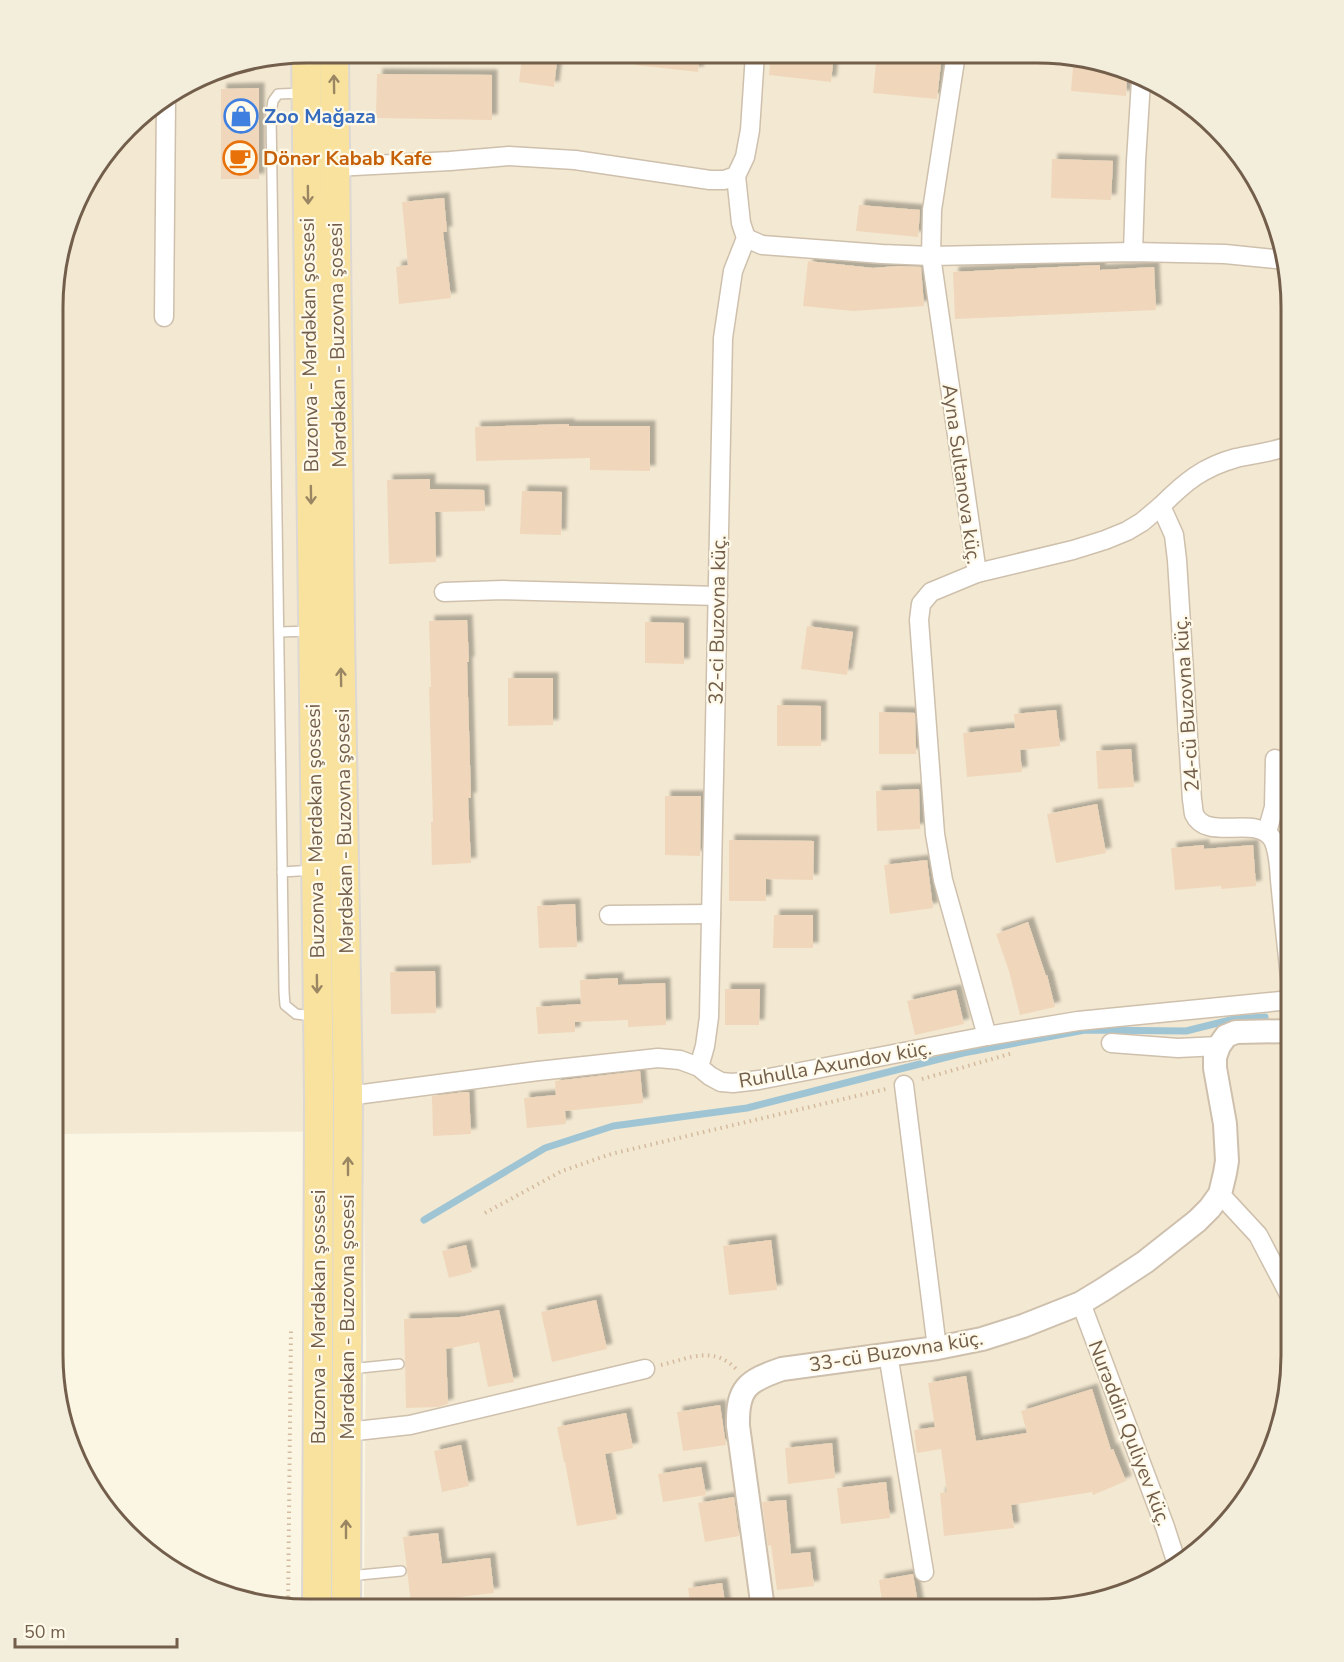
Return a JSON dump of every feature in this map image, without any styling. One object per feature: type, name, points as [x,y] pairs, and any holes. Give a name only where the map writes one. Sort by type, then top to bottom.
[{"type":"main road","name":"Buzonva - Mərdəkan şossesi","points":[[306,63],[319,1110],[317,1599]]},
{"type":"main road","name":"Mərdəkan - Buzovna şosesi","points":[[334,63],[348,1096],[346,1599]]},
{"type":"street","points":[[754,63],[746,157],[736,177],[741,223],[746,238],[762,245],[931,256],[1133,252],[1225,254],[1276,259]]},
{"type":"street","name":"Ayna Sultanova küç.","points":[[955,63],[932,210],[931,256],[977,573],[932,592],[921,604],[919,620],[934,834],[946,890],[987,1036]]},
{"type":"street","points":[[1133,252],[1141,86]]},
{"type":"street","points":[[164,317],[166,108]]},
{"type":"street","points":[[335,167],[509,156],[575,160],[710,180],[736,177]]},
{"type":"street","name":"32-ci Buzovna küç.","points":[[699,1067],[709,1017],[723,338],[733,271],[746,238]]},
{"type":"street","points":[[977,573],[1073,550],[1127,531],[1142,522],[1182,485],[1211,467],[1281,448]]},
{"type":"street","name":"24-cü Buzovna küç.","points":[[1161,506],[1174,535],[1177,560],[1194,813],[1202,824],[1213,827],[1256,828],[1267,832]]},
{"type":"street","points":[[444,592],[503,590],[718,596]]},
{"type":"street","points":[[1275,759],[1274,807],[1267,832],[1273,840],[1281,888]]},
{"type":"street","points":[[609,915],[711,914]]},
{"type":"street","name":"Ruhulla Axundov küç.","points":[[348,1096],[658,1058],[680,1060],[699,1067],[721,1082],[733,1083],[1078,1021],[1281,1001]]},
{"type":"street","points":[[1111,1043],[1178,1048],[1219,1046],[1226,1036],[1236,1032],[1281,1031]]},
{"type":"street","name":"33-cü Buzovna küç.","points":[[750,1384],[782,1369],[937,1348],[982,1339],[1081,1303],[1144,1262],[1197,1221],[1220,1194],[1227,1161],[1225,1124],[1215,1068],[1215,1057],[1219,1046]]},
{"type":"street","points":[[904,1084],[937,1348]]},
{"type":"street","points":[[1220,1194],[1258,1235],[1281,1279]]},
{"type":"street","name":"Nurəddin Quliyev küç.","points":[[1081,1303],[1175,1557]]},
{"type":"street","points":[[888,1354],[924,1572]]},
{"type":"street","points":[[347,1432],[410,1425],[645,1369]]},
{"type":"street","points":[[750,1384],[741,1394],[738,1426],[762,1599]]},
{"type":"lane","points":[[306,93],[278,94],[273,101],[271,113],[284,992],[285,1005],[296,1014],[318,1016]]},
{"type":"lane","points":[[279,632],[313,631]]},
{"type":"lane","points":[[282,872],[316,870]]},
{"type":"lane","points":[[347,1369],[399,1364]]},
{"type":"lane","points":[[346,1577],[401,1571]]},
{"type":"path","points":[[485,1213],[561,1171],[611,1154],[904,1084],[1022,1051]]},
{"type":"path","points":[[645,1369],[692,1357],[715,1355],[729,1362],[750,1384]]},
{"type":"shaded area","points":[[307,63],[1037,63],[1069,65],[1116,76],[1145,88],[1186,113],[1210,134],[1231,158],[1256,199],[1273,244],[1279,275],[1281,307],[1281,1355],[1279,1387],[1268,1434],[1256,1463],[1231,1504],[1210,1528],[1173,1558],[1145,1574],[1116,1586],[1069,1597],[1037,1599],[364,1599],[366,1340],[363,1131],[63,1134],[63,307],[65,275],[76,228],[88,199],[113,158],[134,134],[158,113],[199,88],[244,71],[275,65]]},
{"type":"building","points":[[521,63],[557,63],[554,87],[519,82]]},
{"type":"building","points":[[636,63],[699,63],[698,72],[636,65]]},
{"type":"building","points":[[770,63],[833,63],[831,82],[769,75]]},
{"type":"building","points":[[876,63],[941,63],[937,99],[873,93]]},
{"type":"building","points":[[1073,66],[1100,71],[1127,80],[1126,96],[1071,91]]},
{"type":"building","points":[[377,74],[492,75],[492,120],[376,118]]},
{"type":"building","points":[[259,88],[259,179],[221,179],[221,89]]},
{"type":"building","points":[[1052,159],[1113,161],[1111,200],[1051,198]]},
{"type":"building","points":[[444,198],[447,232],[443,232],[451,298],[399,304],[396,267],[408,265],[402,202]]},
{"type":"building","points":[[859,205],[920,210],[918,237],[856,231]]},
{"type":"building","points":[[808,261],[873,268],[921,267],[924,306],[853,311],[803,306]]},
{"type":"building","points":[[1100,265],[1100,270],[1154,267],[1156,310],[955,319],[953,272]]},
{"type":"building","points":[[569,424],[569,426],[650,426],[650,471],[590,470],[590,458],[476,461],[475,427]]},
{"type":"building","points":[[430,479],[430,489],[484,490],[485,511],[435,512],[436,562],[389,564],[387,480]]},
{"type":"building","points":[[522,491],[562,492],[561,535],[520,534]]},
{"type":"building","points":[[467,620],[471,798],[468,798],[471,863],[432,865],[429,621]]},
{"type":"building","points":[[645,622],[684,623],[684,664],[645,663]]},
{"type":"building","points":[[807,626],[853,632],[847,675],[801,669]]},
{"type":"building","points":[[508,678],[553,678],[553,725],[508,726]]},
{"type":"building","points":[[777,705],[821,706],[821,746],[777,746]]},
{"type":"building","points":[[1056,710],[1060,746],[1020,750],[1022,772],[967,777],[963,733],[1015,728],[1014,714]]},
{"type":"building","points":[[879,712],[915,713],[916,754],[879,754]]},
{"type":"building","points":[[1131,749],[1134,787],[1098,789],[1096,751]]},
{"type":"building","points":[[919,789],[920,829],[877,831],[876,791]]},
{"type":"building","points":[[665,796],[701,796],[700,856],[665,855]]},
{"type":"building","points":[[1097,804],[1106,853],[1056,863],[1047,814]]},
{"type":"building","points":[[729,840],[814,841],[813,880],[766,879],[766,901],[729,901]]},
{"type":"building","points":[[1204,845],[1204,849],[1253,845],[1256,886],[1175,890],[1171,848]]},
{"type":"building","points":[[927,860],[933,908],[890,914],[884,865]]},
{"type":"building","points":[[575,904],[577,947],[539,948],[537,906]]},
{"type":"building","points":[[774,915],[813,915],[813,948],[773,948]]},
{"type":"building","points":[[1028,922],[1047,975],[1055,1007],[1020,1015],[1009,971],[996,934]]},
{"type":"building","points":[[435,971],[436,1013],[391,1014],[390,972]]},
{"type":"building","points":[[618,978],[618,985],[665,983],[666,1025],[628,1027],[628,1020],[575,1022],[575,1032],[538,1034],[536,1007],[581,1004],[580,980]]},
{"type":"building","points":[[725,989],[760,989],[759,1025],[725,1025]]},
{"type":"building","points":[[956,990],[964,1024],[915,1035],[907,1001]]},
{"type":"building","points":[[640,1071],[643,1103],[565,1111],[566,1124],[527,1128],[524,1098],[556,1095],[555,1081]]},
{"type":"building","points":[[469,1092],[471,1134],[433,1136],[432,1096]]},
{"type":"building","points":[[771,1240],[777,1290],[729,1295],[723,1246]]},
{"type":"building","points":[[466,1245],[472,1272],[449,1278],[442,1251]]},
{"type":"building","points":[[596,1300],[607,1349],[552,1362],[541,1312]]},
{"type":"building","points":[[499,1310],[514,1382],[488,1387],[479,1342],[446,1349],[448,1404],[438,1407],[406,1408],[404,1319],[460,1317]]},
{"type":"building","points":[[966,1376],[976,1441],[1027,1433],[1021,1411],[1092,1389],[1111,1450],[1113,1449],[1126,1481],[1093,1495],[1092,1492],[1011,1505],[1014,1528],[944,1536],[940,1493],[947,1492],[941,1449],[917,1453],[914,1430],[935,1427],[928,1383]]},
{"type":"building","points":[[720,1405],[726,1445],[683,1451],[677,1412]]},
{"type":"building","points":[[626,1413],[633,1448],[605,1454],[617,1519],[577,1526],[557,1427]]},
{"type":"building","points":[[832,1443],[835,1478],[788,1484],[785,1448]]},
{"type":"building","points":[[461,1445],[469,1486],[442,1492],[434,1451]]},
{"type":"building","points":[[701,1467],[706,1495],[663,1502],[658,1474]]},
{"type":"building","points":[[886,1482],[890,1518],[841,1524],[837,1488]]},
{"type":"building","points":[[734,1497],[739,1536],[705,1542],[698,1503]]},
{"type":"building","points":[[786,1500],[791,1554],[810,1552],[814,1586],[777,1590],[762,1502]]},
{"type":"building","points":[[438,1533],[442,1564],[490,1558],[494,1593],[444,1599],[411,1599],[403,1537]]},
{"type":"building","points":[[913,1574],[917,1599],[882,1599],[879,1580]]},
{"type":"building","points":[[722,1583],[724,1599],[690,1599],[688,1588]]},
{"type":"waterway","points":[[424,1220],[545,1148],[613,1126],[747,1108],[963,1053],[1085,1030],[1186,1031],[1234,1019],[1265,1017]]},
{"type":"place","name":"Zoo Mağaza","points":[[241,116]]},
{"type":"place","name":"Dönər Kabab Kafe","points":[[240,158]]}]
